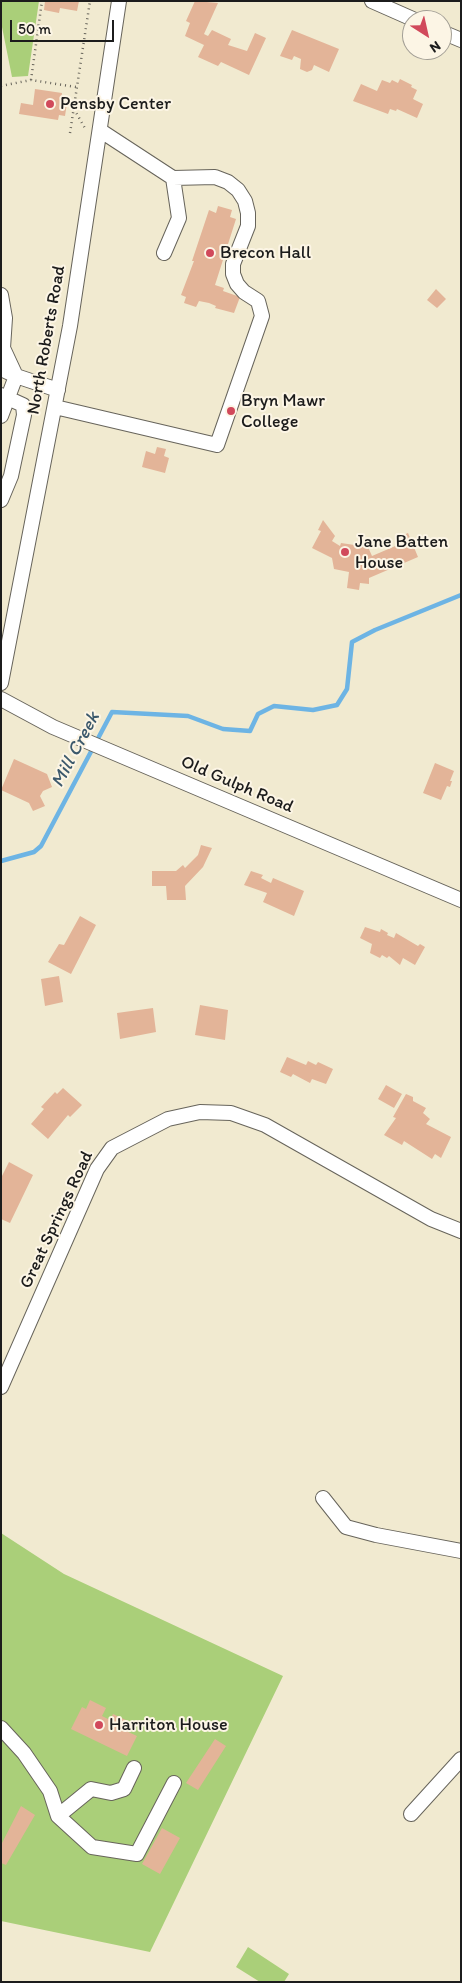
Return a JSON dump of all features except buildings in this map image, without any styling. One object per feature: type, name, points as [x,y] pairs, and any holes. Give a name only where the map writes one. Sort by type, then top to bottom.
[{"type":"street","name":"North Roberts Road","points":[[1,683],[58,390],[96,134],[119,1]]},
{"type":"street","points":[[377,2],[402,14]]},
{"type":"street","points":[[55,407],[217,445],[262,316],[258,301],[244,292],[237,284],[233,274],[233,264],[248,226],[248,213],[245,201],[238,190],[228,182],[215,177],[173,178],[96,134]]},
{"type":"street","points":[[164,253],[180,218],[173,178]]},
{"type":"street","points":[[1,295],[5,318],[3,348],[16,376]]},
{"type":"street","points":[[1,369],[58,390]]},
{"type":"street","points":[[1,416],[5,396],[16,376]]},
{"type":"street","points":[[1,500],[11,476],[24,415],[23,405],[5,396]]},
{"type":"street","name":"Old Gulph Road","points":[[1,699],[53,727],[461,900]]},
{"type":"street","name":"Great Springs Road","points":[[1,1387],[97,1170],[112,1148],[168,1119],[200,1112],[231,1113],[265,1125],[431,1219],[461,1231]]},
{"type":"street","points":[[324,1498],[346,1527],[376,1535],[461,1551]]},
{"type":"street","points":[[1,1728],[24,1753],[50,1791],[58,1816],[92,1847],[137,1854],[174,1783]]},
{"type":"street","points":[[411,1814],[461,1759]]},
{"type":"street","points":[[58,1816],[91,1789],[111,1793],[124,1789],[134,1768]]},
{"type":"path","points":[[30,80],[42,1]]},
{"type":"path","points":[[70,133],[90,1]]},
{"type":"path","points":[[1,86],[30,80],[76,87]]},
{"type":"path","points":[[73,108],[96,134]]},
{"type":"green space","points":[[1,1],[39,1],[28,76],[12,77],[1,22]]},
{"type":"green space","points":[[1,1533],[64,1574],[283,1676],[150,1952],[1,1921]]},
{"type":"green space","points":[[248,1947],[289,1974],[284,1982],[260,1982],[236,1967]]},
{"type":"waterway","name":"Mill Creek","points":[[1,861],[34,852],[41,846],[112,712],[188,716],[223,729],[250,731],[258,714],[274,706],[313,710],[337,705],[347,689],[352,642],[375,630],[461,595]]},
{"type":"place","name":"Pensby Center","points":[[50,104]]},
{"type":"place","name":"Brecon Hall","points":[[210,253]]},
{"type":"place","name":"Bryn Mawr College","points":[[231,411]]},
{"type":"place","name":"Jane Batten House","points":[[345,552]]},
{"type":"place","name":"Harriton House","points":[[99,1725]]}]
